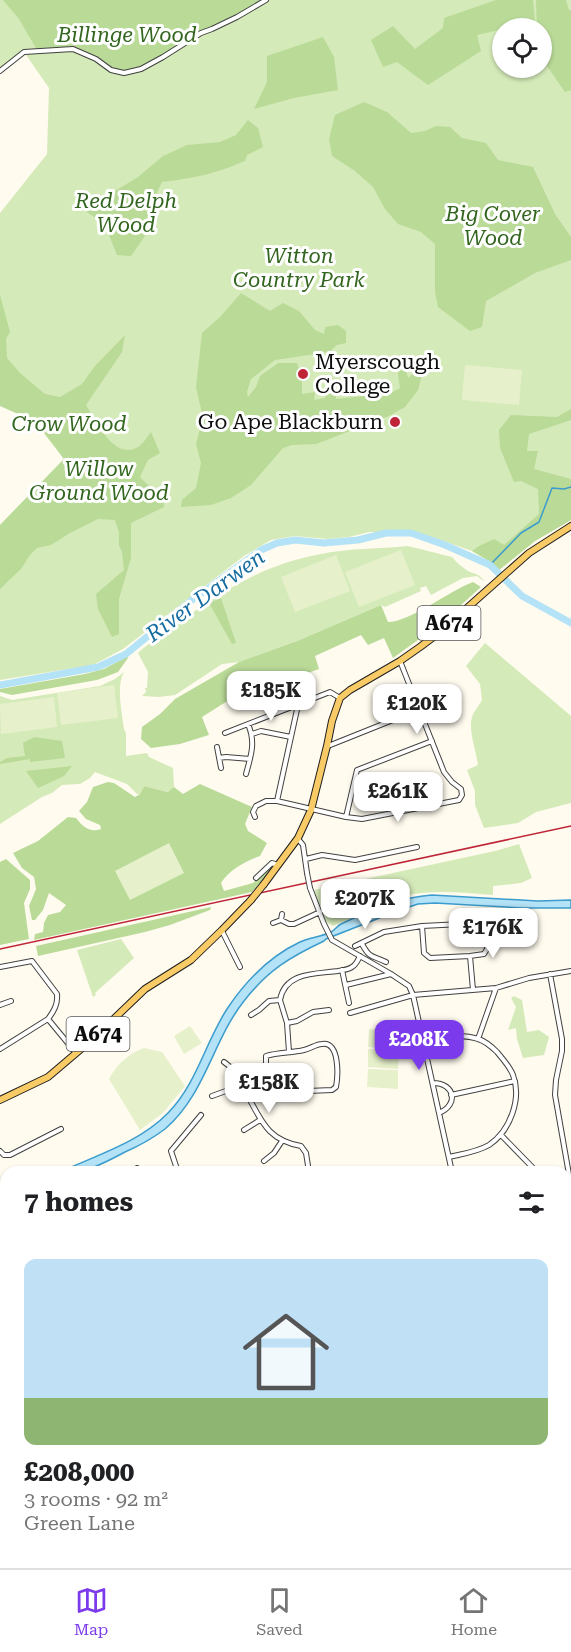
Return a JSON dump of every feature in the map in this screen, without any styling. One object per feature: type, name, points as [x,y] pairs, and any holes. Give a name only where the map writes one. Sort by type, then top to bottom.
[{"type":"main road","name":"A674","points":[[0,1100],[48,1077],[145,989],[191,960],[251,900],[279,866],[311,810],[332,720],[340,698],[400,661],[440,632],[539,545],[571,526]]},
{"type":"street","points":[[0,71],[24,52],[73,49],[96,59],[111,70],[124,73],[141,69],[201,33],[212,30],[266,0]]},
{"type":"street","points":[[255,817],[253,812],[257,805],[266,801],[277,801],[362,819],[459,800],[462,789],[444,772],[400,661]]},
{"type":"street","points":[[225,733],[330,692],[340,698]]},
{"type":"street","points":[[277,801],[298,705]]},
{"type":"street","points":[[327,746],[419,710]]},
{"type":"street","points":[[246,774],[253,743],[248,724]]},
{"type":"street","points":[[252,734],[261,731],[291,737]]},
{"type":"street","points":[[346,817],[357,770],[432,741]]},
{"type":"street","points":[[217,747],[220,768]]},
{"type":"street","points":[[219,758],[250,759]]},
{"type":"street","points":[[297,838],[303,845],[310,888],[331,939],[409,986],[451,1166]]},
{"type":"street","points":[[306,859],[322,855],[355,860],[417,847]]},
{"type":"street","points":[[256,878],[272,863],[279,866]]},
{"type":"street","points":[[273,923],[281,920],[294,924],[320,912]]},
{"type":"street","points":[[281,920],[282,914]]},
{"type":"street","points":[[355,946],[384,932],[422,926],[482,923],[485,926],[487,949],[484,954],[430,958],[424,953],[422,926]]},
{"type":"street","points":[[222,930],[240,967]]},
{"type":"street","points":[[362,944],[367,954],[386,962]]},
{"type":"street","points":[[289,1052],[287,1023],[280,1000],[287,985],[298,977],[350,969],[360,956]]},
{"type":"street","points":[[470,956],[473,990]]},
{"type":"street","points":[[0,967],[32,962],[57,994],[58,1000],[56,1008],[48,1019],[0,1049]]},
{"type":"street","points":[[342,970],[349,1003]]},
{"type":"street","points":[[350,1013],[412,995],[496,988],[529,978],[571,971]]},
{"type":"street","points":[[346,985],[391,974]]},
{"type":"street","points":[[550,974],[562,1039],[555,1095],[567,1164]]},
{"type":"street","points":[[478,1039],[496,988]]},
{"type":"street","points":[[251,1015],[268,1001],[280,1000]]},
{"type":"street","points":[[0,1005],[11,1001]]},
{"type":"street","points":[[287,1023],[297,1021],[313,1012],[329,1010]]},
{"type":"street","points":[[48,1019],[76,1054]]},
{"type":"street","points":[[423,1041],[449,1036],[478,1039],[494,1048],[504,1060],[515,1081],[514,1105],[510,1120],[501,1136],[480,1149],[449,1157]]},
{"type":"street","points":[[266,1072],[266,1056],[305,1050],[323,1043],[331,1046],[334,1050],[337,1069],[335,1088],[308,1091]]},
{"type":"street","points":[[224,1062],[235,1071],[237,1088]]},
{"type":"street","points":[[452,1095],[515,1081]]},
{"type":"street","points":[[433,1083],[442,1083],[448,1087],[452,1095],[450,1107],[439,1113]]},
{"type":"street","points":[[212,1096],[237,1088],[245,1091],[260,1120],[269,1130],[282,1141],[301,1146],[306,1153],[308,1166]]},
{"type":"street","points":[[176,1166],[171,1151],[201,1116]]},
{"type":"street","points":[[244,1130],[260,1120]]},
{"type":"street","points":[[0,1151],[4,1155],[10,1155],[61,1129]]},
{"type":"street","points":[[501,1136],[531,1166]]},
{"type":"street","points":[[264,1161],[274,1153],[282,1141]]},
{"type":"green space","name":"Witton Country Park","points":[[0,0],[571,0],[571,520],[535,541],[499,570],[472,551],[417,532],[369,532],[328,539],[295,536],[271,540],[244,556],[123,649],[93,665],[0,680],[0,525],[64,459],[35,422],[0,405],[0,213],[47,154],[49,88],[24,52],[0,71]]},
{"type":"green space","name":"Billinge Wood","points":[[3,0],[266,0],[201,33],[141,69],[124,73],[111,70],[96,59],[73,49],[37,50],[19,19]]},
{"type":"green space","points":[[496,0],[533,0],[535,18],[492,18],[492,32],[477,35],[481,51],[428,85],[397,62],[383,67],[371,40],[393,26],[415,49],[443,28],[444,18]]},
{"type":"green space","points":[[536,0],[566,0],[571,10],[571,90],[565,92],[552,73],[552,18],[537,18]]},
{"type":"green space","points":[[323,37],[334,57],[338,90],[294,98],[254,109],[267,82],[267,56]]},
{"type":"green space","name":"Big Cover Wood","points":[[364,102],[387,112],[411,133],[425,131],[436,126],[450,127],[462,138],[486,143],[498,160],[533,167],[555,214],[571,237],[571,260],[535,273],[486,301],[482,327],[470,331],[438,307],[435,292],[435,244],[421,232],[398,224],[385,209],[373,187],[355,171],[332,156],[329,139],[335,115]]},
{"type":"green space","name":"Red Delph Wood","points":[[248,120],[258,128],[263,147],[247,155],[245,161],[224,169],[195,177],[162,182],[151,205],[150,229],[131,256],[117,255],[105,225],[87,212],[85,204],[115,191],[138,177],[163,156],[187,145],[220,142],[236,135]]},
{"type":"green space","points":[[241,293],[270,311],[283,303],[299,311],[315,330],[324,334],[325,327],[338,325],[346,331],[346,343],[337,345],[329,352],[275,360],[251,379],[247,392],[248,397],[256,387],[260,376],[278,363],[297,363],[302,379],[302,394],[315,392],[314,400],[325,398],[327,391],[336,391],[336,399],[391,393],[400,388],[398,374],[400,364],[404,363],[408,378],[425,362],[418,390],[405,407],[389,416],[316,444],[292,445],[283,448],[251,485],[231,498],[211,505],[181,507],[182,500],[196,488],[201,463],[196,444],[203,418],[196,387],[202,333]]},
{"type":"green space","name":"Willow Ground Wood","points":[[0,295],[10,332],[6,339],[7,358],[20,373],[45,394],[60,397],[82,384],[95,366],[125,335],[122,352],[86,405],[107,437],[121,449],[129,450],[138,447],[151,432],[160,453],[148,460],[140,477],[163,495],[164,507],[131,523],[131,558],[119,599],[119,634],[112,637],[98,609],[96,594],[124,570],[119,532],[115,520],[98,519],[51,545],[37,548],[21,569],[0,589],[0,525],[64,459],[36,422],[0,406]]},
{"type":"green space","points":[[465,365],[522,370],[519,405],[462,400]]},
{"type":"green space","points":[[571,409],[571,420],[529,434],[527,451],[538,451],[534,469],[571,479],[571,520],[535,541],[499,570],[472,551],[494,539],[504,545],[539,514],[538,489],[521,481],[514,482],[500,448],[499,430],[511,415],[557,417]]},
{"type":"green space","points":[[408,546],[452,557],[485,582],[477,576],[463,578],[431,595],[426,586],[420,588],[421,591],[385,607],[381,605],[297,641],[239,662],[222,664],[175,695],[142,696],[147,688],[148,672],[138,653],[239,583],[278,566],[321,554]]},
{"type":"green space","points":[[401,550],[415,585],[359,607],[345,572]]},
{"type":"green space","points":[[336,555],[350,591],[295,612],[281,577]]},
{"type":"green space","points":[[473,582],[481,587],[440,624],[393,658],[384,638],[368,645],[361,635],[315,656],[319,669],[229,700],[202,717],[209,735],[180,744],[151,748],[141,739],[142,727],[175,699],[239,662],[297,641],[381,605],[388,622],[397,621]]},
{"type":"green space","points":[[221,598],[236,643],[232,644],[209,603]]},
{"type":"green space","points":[[485,643],[571,716],[571,803],[536,812],[518,823],[484,828],[475,805],[475,791],[467,770],[478,765],[471,722],[482,700],[480,684],[466,666]]},
{"type":"green space","points":[[128,656],[118,672],[97,680],[12,695],[0,692],[0,689],[104,669]]},
{"type":"green space","points":[[124,672],[120,692],[126,733],[126,756],[147,753],[149,757],[173,768],[174,787],[169,792],[144,786],[140,794],[137,794],[127,784],[95,772],[80,784],[62,785],[0,824],[0,696],[12,700],[100,686]]},
{"type":"green space","points":[[114,685],[118,718],[61,725],[57,693]]},
{"type":"green space","points":[[54,697],[57,727],[1,734],[0,704]]},
{"type":"green space","points":[[34,737],[62,741],[65,758],[30,762],[30,759],[0,764],[7,758],[25,756],[23,743]]},
{"type":"green space","points":[[72,766],[64,776],[38,788],[26,771]]},
{"type":"green space","points":[[108,782],[114,783],[135,797],[140,794],[144,786],[168,792],[174,787],[183,794],[200,784],[252,807],[245,824],[248,831],[267,843],[260,856],[238,866],[224,878],[221,883],[224,891],[253,883],[271,867],[273,868],[252,892],[34,940],[35,934],[43,932],[48,915],[60,912],[66,905],[49,893],[43,910],[35,920],[32,920],[29,906],[36,889],[34,877],[22,868],[13,853],[38,841],[68,817],[76,818],[90,830],[101,829],[100,825],[86,819],[79,811],[87,802],[93,787]]},
{"type":"green space","points":[[169,843],[184,873],[130,900],[115,871]]},
{"type":"green space","points":[[519,844],[532,878],[521,883],[493,886],[493,895],[437,892],[404,896],[333,926],[327,922],[314,890],[495,851]]},
{"type":"green space","points":[[6,859],[30,880],[30,889],[24,903],[29,939],[0,945],[0,862]]},
{"type":"green space","points":[[211,907],[210,910],[170,925],[38,956],[36,946]]},
{"type":"green space","points":[[121,939],[134,958],[93,997],[77,950]]},
{"type":"green space","points":[[514,996],[522,1000],[527,1032],[539,1030],[549,1037],[544,1055],[523,1058],[516,1028],[508,1030],[516,1007],[511,998]]},
{"type":"green space","points":[[190,1026],[202,1043],[184,1054],[174,1036]]},
{"type":"green space","points":[[369,1029],[400,1030],[399,1049],[368,1047]]},
{"type":"green space","points":[[144,1048],[162,1052],[185,1086],[163,1113],[140,1130],[109,1079],[124,1060]]},
{"type":"green space","points":[[368,1049],[399,1050],[398,1069],[368,1067]]},
{"type":"green space","points":[[368,1069],[398,1070],[398,1089],[367,1087]]},
{"type":"water","points":[[420,896],[538,901],[571,900],[571,908],[418,904],[326,939],[280,965],[253,990],[233,1016],[190,1100],[165,1129],[104,1163],[96,1166],[74,1166],[131,1140],[168,1113],[194,1076],[227,1009],[242,989],[268,962],[300,942],[328,933],[341,924],[374,909]]},
{"type":"waterway","points":[[490,565],[521,533],[539,522],[552,488],[571,487]]},
{"type":"waterway","name":"River Darwen","points":[[0,685],[98,667],[126,654],[192,600],[261,550],[277,543],[295,540],[324,543],[358,540],[386,533],[411,533],[490,565],[522,596],[571,623]]},
{"type":"railway","points":[[0,949],[571,826]]},
{"type":"place","name":"Myerscough College","points":[[303,374]]},
{"type":"place","name":"Go Ape Blackburn","points":[[395,422]]},
{"type":"park label","name":"Crow Wood","points":[[69,424]]}]
